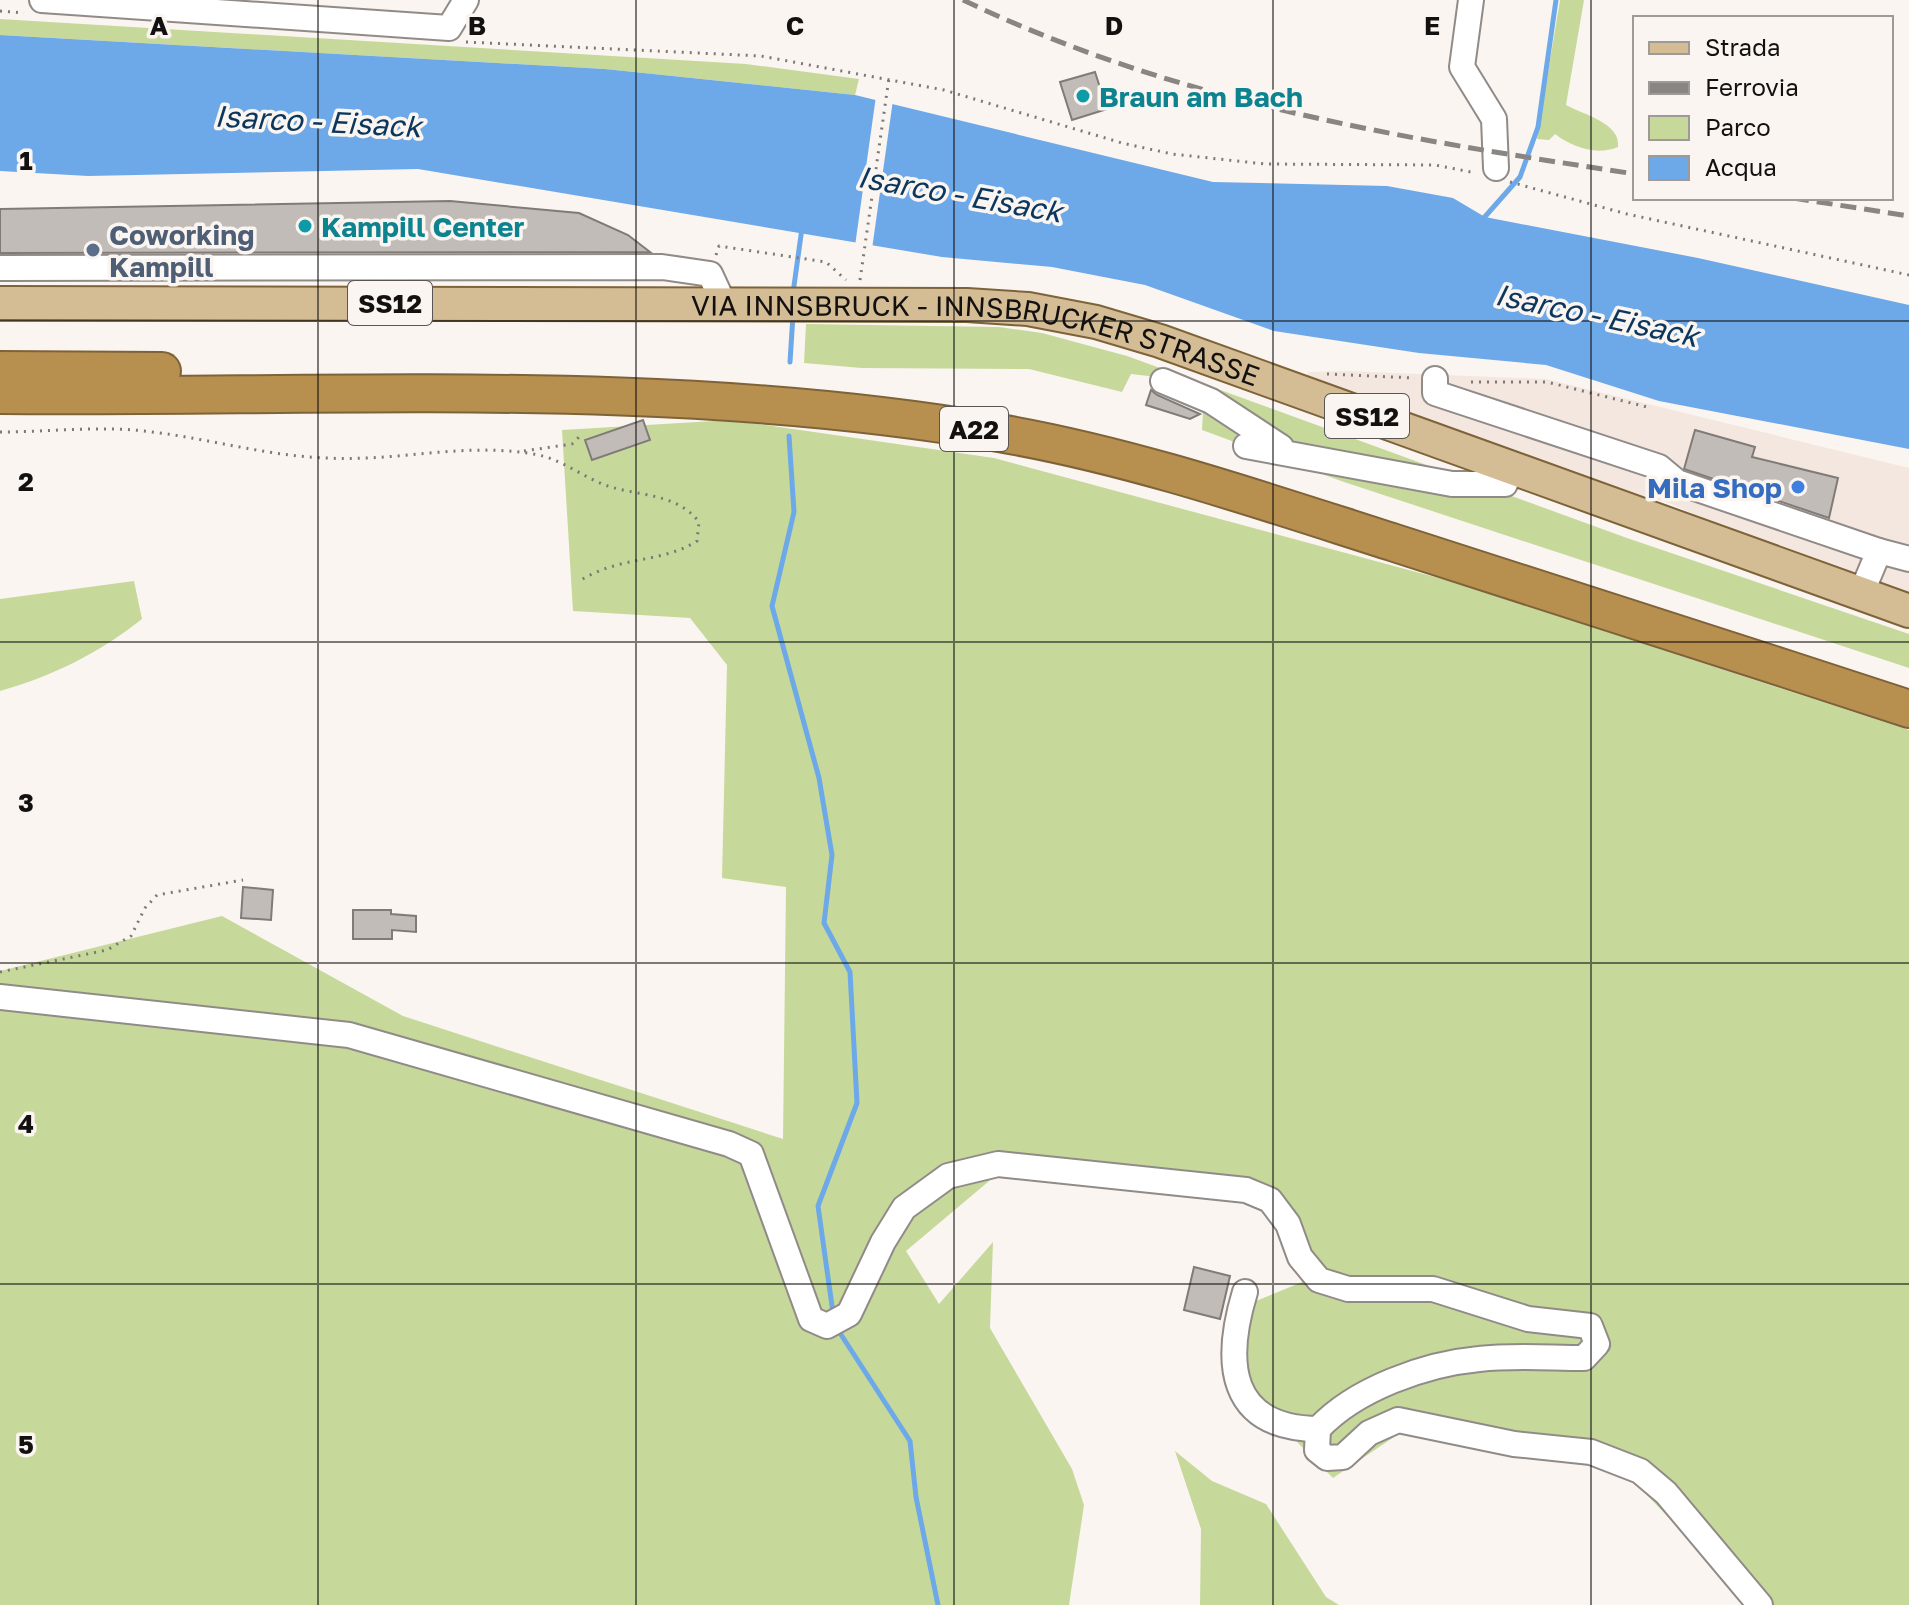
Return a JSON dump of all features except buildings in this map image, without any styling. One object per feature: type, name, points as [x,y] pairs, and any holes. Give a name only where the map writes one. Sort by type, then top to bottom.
[{"type":"highway","name":"A22","points":[[0,370],[701,375],[886,395],[1077,428],[1325,500],[1909,684]]},
{"type":"highway","name":"A22","points":[[0,395],[688,399],[851,412],[1002,433],[1077,449],[1304,514],[1909,709]]},
{"type":"main road","name":"VIA INNSBRUCK - INNSBRUCKER STRASSE","points":[[0,303],[236,303],[716,288],[795,303],[967,305],[1028,309],[1096,322],[1160,341],[1909,611]]},
{"type":"street","points":[[42,0],[449,28],[466,0]]},
{"type":"street","points":[[1471,0],[1462,67],[1494,119],[1496,168]]},
{"type":"street","points":[[0,268],[662,267],[716,288]]},
{"type":"street","points":[[235,268],[236,303]]},
{"type":"street","points":[[1435,379],[1435,393],[1659,467],[1677,482],[1909,559]]},
{"type":"street","points":[[1163,381],[1211,401],[1287,451]]},
{"type":"street","points":[[1246,446],[1287,451],[1452,484],[1505,484],[1511,469]]},
{"type":"street","points":[[1861,594],[1879,551]]},
{"type":"street","points":[[0,997],[349,1035],[729,1144],[751,1154],[811,1319],[827,1326],[849,1314],[883,1242],[904,1208],[948,1176],[998,1164],[1246,1190],[1270,1200],[1288,1224],[1300,1257],[1319,1280],[1348,1289],[1433,1289],[1528,1319],[1590,1326],[1597,1344],[1584,1358],[1478,1359],[1415,1373],[1337,1409],[1318,1429],[1317,1450],[1327,1458],[1343,1457],[1369,1433],[1398,1420],[1514,1444],[1591,1452],[1640,1471],[1666,1493],[1760,1605]]},
{"type":"street","points":[[1245,1292],[1233,1332],[1232,1367],[1241,1393],[1261,1412],[1294,1429],[1318,1429]]},
{"type":"path","points":[[449,28],[469,44],[761,56],[889,78],[1172,154],[1265,164],[1435,165],[1456,168]]},
{"type":"path","points":[[860,283],[889,78]]},
{"type":"path","points":[[1557,195],[1627,214],[1909,275]]},
{"type":"path","points":[[716,288],[719,246],[811,259]]},
{"type":"path","points":[[0,432],[140,430],[252,450],[329,459],[381,458],[440,450],[517,452],[546,457],[606,486],[674,501],[690,510],[699,522],[697,541],[685,548],[601,567],[578,582]]},
{"type":"path","points":[[517,452],[572,444],[579,437]]},
{"type":"path","points":[[0,972],[107,950],[131,936],[145,908],[157,895],[243,880]]},
{"type":"shaded area","points":[[1309,372],[1546,379],[1909,468],[1909,599],[1754,541],[1669,503],[1583,481],[1304,380]]},
{"type":"green space","points":[[1560,0],[1584,0],[1566,105],[1591,116],[1614,132],[1618,147],[1610,150],[1585,149],[1555,134],[1549,140],[1537,139]]},
{"type":"green space","points":[[0,19],[746,64],[859,79],[855,95],[605,69],[0,35]]},
{"type":"green space","points":[[806,324],[999,327],[1042,333],[1127,356],[1627,538],[1909,634],[1909,668],[1344,482],[1202,430],[1204,394],[1157,377],[1131,374],[1122,392],[1029,369],[861,368],[804,363]]},
{"type":"green space","points":[[731,420],[994,458],[1453,582],[1909,730],[1909,1605],[1752,1605],[1625,1472],[1400,1433],[1333,1478],[1260,1405],[1236,1366],[1251,1303],[1307,1280],[1275,1222],[1250,1201],[1001,1171],[906,1251],[939,1304],[993,1242],[990,1328],[1072,1469],[1084,1505],[1069,1605],[0,1605],[0,971],[222,916],[403,1016],[783,1139],[786,887],[722,878],[727,665],[690,618],[573,611],[562,430]]},
{"type":"green space","points":[[134,581],[142,619],[75,662],[0,691],[0,599]]},
{"type":"green space","points":[[1175,1451],[1212,1481],[1266,1504],[1326,1597],[1339,1605],[1200,1605],[1201,1529]]},
{"type":"water","name":"Isarco - Eisack","points":[[0,35],[605,69],[855,95],[1213,182],[1387,186],[1453,198],[1485,217],[1698,258],[1909,305],[1909,449],[1659,401],[1546,365],[1419,353],[1274,331],[1145,285],[1052,267],[942,257],[418,169],[88,176],[0,171]]},
{"type":"pier","points":[[876,96],[893,100],[872,249],[855,246]]},
{"type":"waterway","points":[[1482,220],[1520,177],[1538,127],[1556,0]]},
{"type":"waterway","points":[[793,293],[802,228]]},
{"type":"waterway","points":[[790,362],[793,315]]},
{"type":"waterway","points":[[789,436],[794,512],[772,606],[819,778],[832,855],[824,923],[850,972],[857,1103],[818,1206],[833,1313]]},
{"type":"waterway","points":[[838,1330],[910,1441],[916,1497],[938,1605]]},
{"type":"railway","points":[[963,0],[1045,36],[1209,91],[1376,131],[1633,174]]},
{"type":"railway","points":[[1806,200],[1909,216]]},
{"type":"place","name":"Braun am Bach","points":[[1083,96]]},
{"type":"place","name":"Kampill Center","points":[[305,226]]},
{"type":"place","name":"Coworking Kampill","points":[[93,250]]},
{"type":"place","name":"Mila Shop","points":[[1798,487]]}]
